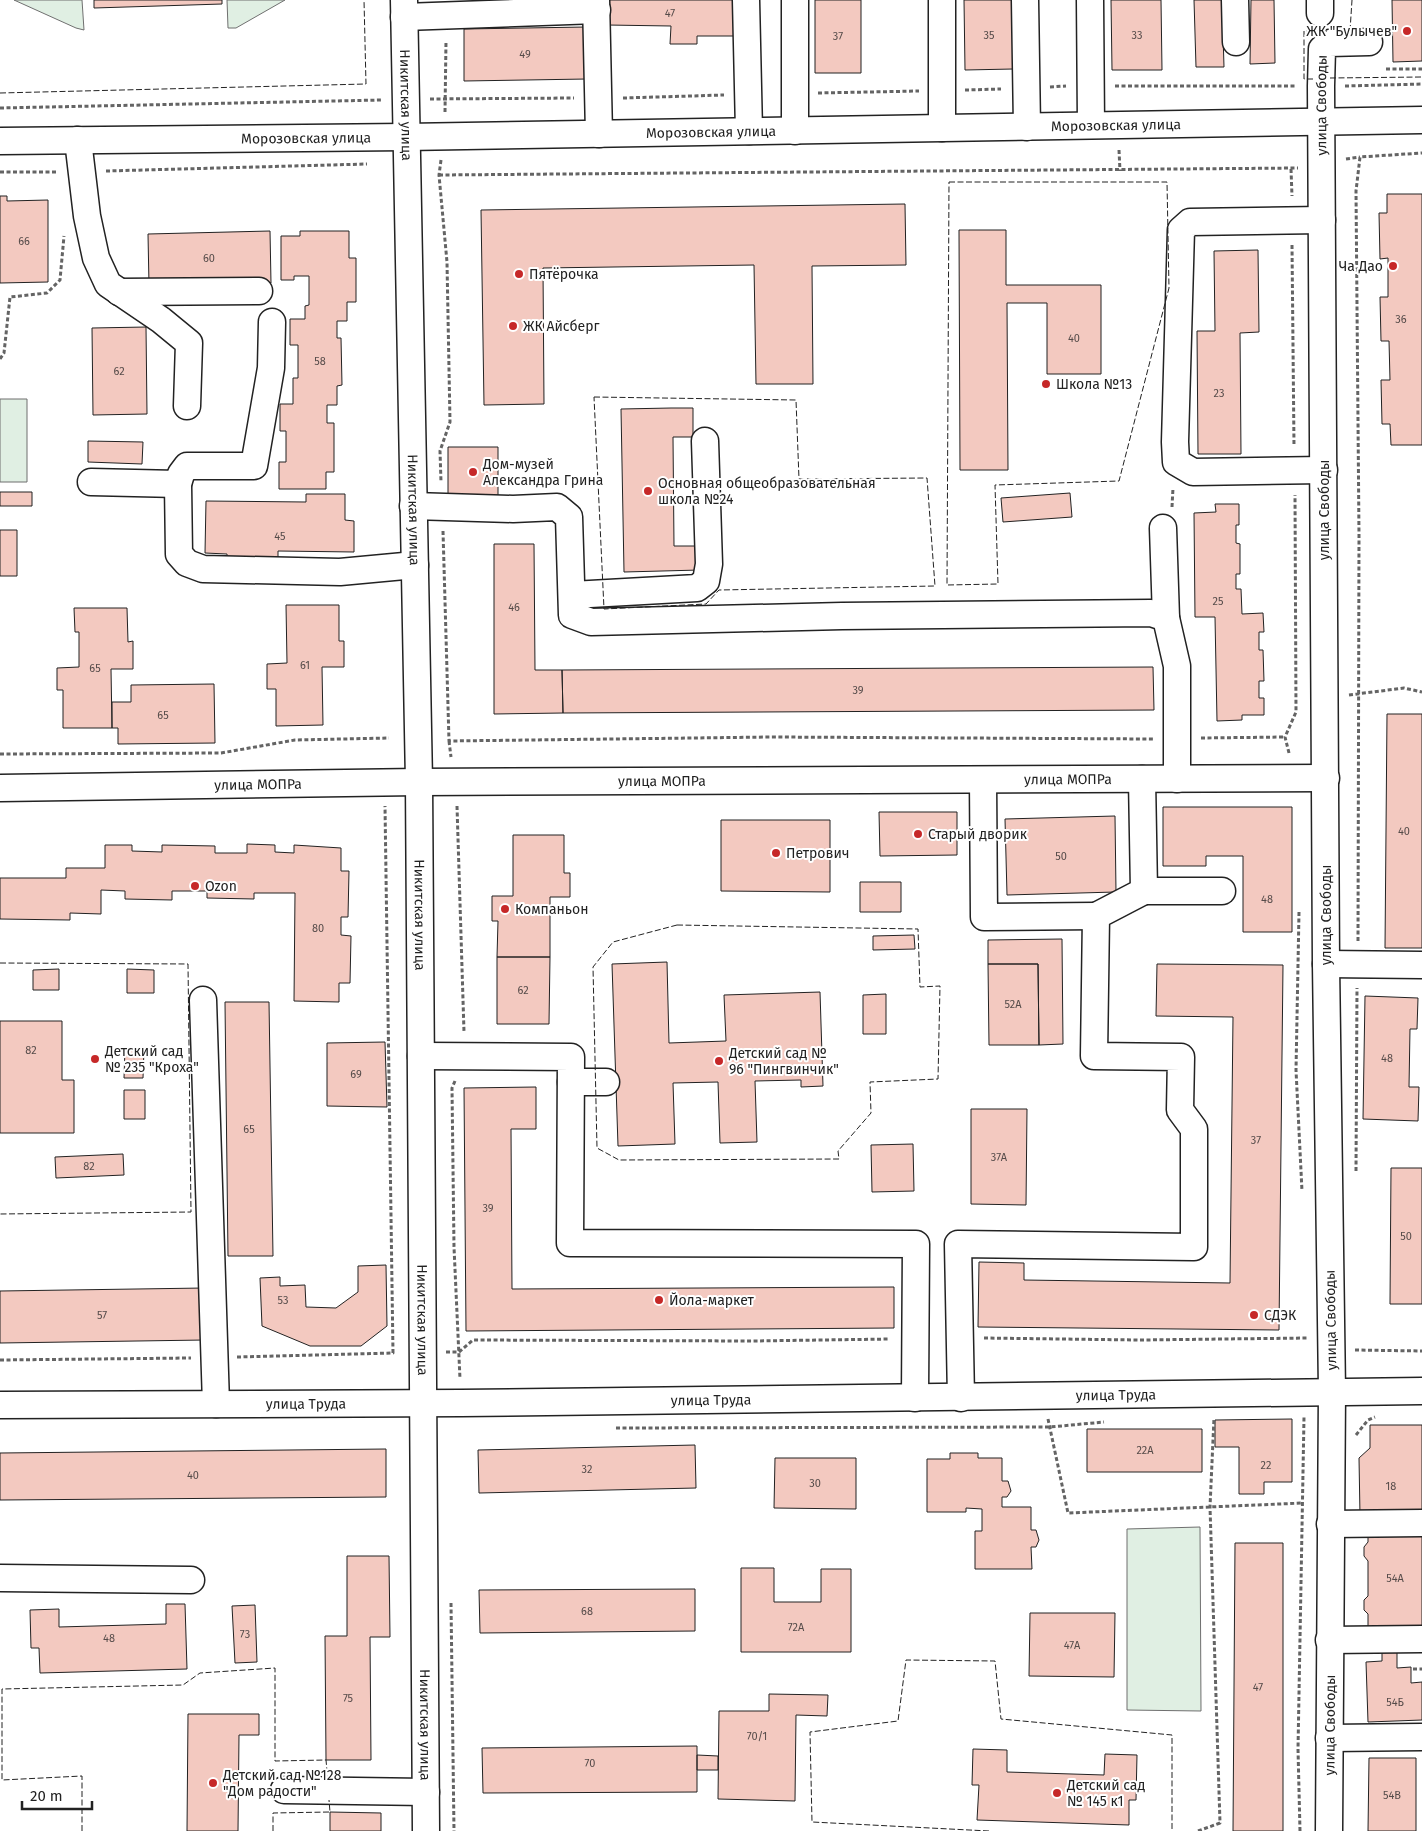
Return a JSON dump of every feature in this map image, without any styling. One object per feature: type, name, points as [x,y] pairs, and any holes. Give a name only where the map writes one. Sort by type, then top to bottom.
[{"type":"street","points":[[746,0],[749,131]]},
{"type":"street","points":[[795,0],[795,131]]},
{"type":"street","points":[[942,0],[942,128]]},
{"type":"street","points":[[1025,0],[1027,127]]},
{"type":"street","points":[[1090,0],[1091,126]]},
{"type":"street","points":[[1235,0],[1236,42]]},
{"type":"street","points":[[404,8],[445,16],[596,5],[599,134]]},
{"type":"street","name":"Никитская улица","points":[[404,8],[419,782],[426,1831]]},
{"type":"street","name":"улица Свободы","points":[[1329,1831],[1332,1391],[1326,964],[1322,49],[1329,42],[1369,42]]},
{"type":"street","name":"Морозовская улица","points":[[0,141],[406,137],[1422,120]]},
{"type":"street","points":[[78,140],[87,216],[96,258],[108,284],[189,343],[188,406]]},
{"type":"street","points":[[1322,220],[1190,222],[1181,230],[1175,442],[1176,462],[1193,472],[1324,470]]},
{"type":"street","points":[[119,292],[260,291]]},
{"type":"street","points":[[272,322],[271,368],[254,466],[187,466],[181,474],[178,484],[179,554],[187,563],[202,569],[340,572],[414,565]]},
{"type":"street","points":[[572,595],[697,588],[706,581],[708,564],[705,441]]},
{"type":"street","points":[[91,482],[178,484]]},
{"type":"street","points":[[413,506],[557,507],[569,517],[572,615],[591,622],[842,616],[1121,613],[1151,613],[1166,618]]},
{"type":"street","points":[[1163,528],[1166,618],[1178,666],[1176,779]]},
{"type":"street","name":"улица МОПРа","points":[[0,788],[419,782],[1326,778]]},
{"type":"street","points":[[1142,779],[1144,890]]},
{"type":"street","points":[[983,780],[984,917],[1096,916],[1144,890],[1222,891]]},
{"type":"street","points":[[961,1398],[958,1244],[1194,1247],[1194,1128],[1180,1110],[1181,1056],[1094,1056],[1096,916]]},
{"type":"street","points":[[1326,964],[1422,965]]},
{"type":"street","points":[[203,1000],[216,1404]]},
{"type":"street","points":[[421,1056],[571,1056],[570,1243],[916,1244],[915,1398]]},
{"type":"street","points":[[571,1082],[606,1082]]},
{"type":"street","name":"улица Труда","points":[[0,1405],[461,1403],[1422,1391]]},
{"type":"street","points":[[1330,1524],[1422,1523]]},
{"type":"street","points":[[0,1578],[191,1580]]},
{"type":"street","points":[[1329,1640],[1422,1639]]},
{"type":"street","points":[[1329,1738],[1422,1737]]},
{"type":"street","points":[[284,1790],[426,1792]]},
{"type":"path","points":[[445,16],[446,99]]},
{"type":"path","points":[[1386,69],[1422,68]]},
{"type":"path","points":[[0,108],[381,100]]},
{"type":"path","points":[[442,152],[439,175],[1292,169]]},
{"type":"path","points":[[1356,1179],[1359,696],[1356,191],[1360,157],[1422,153]]},
{"type":"path","points":[[0,172],[82,172],[377,164]]},
{"type":"path","points":[[0,359],[4,353],[10,297],[46,293],[60,280],[64,235]]},
{"type":"path","points":[[1359,696],[1404,688],[1422,692]]},
{"type":"path","points":[[0,754],[221,753],[295,740],[389,738]]},
{"type":"path","points":[[449,741],[458,820],[465,1056],[452,1088],[454,1247],[461,1403]]},
{"type":"path","points":[[0,1360],[393,1353],[385,805],[376,805]]},
{"type":"path","points":[[960,1338],[1140,1340],[1310,1338]]},
{"type":"path","points":[[459,1352],[473,1340],[752,1341],[915,1339]]},
{"type":"path","points":[[1352,1350],[1422,1351]]},
{"type":"path","points":[[1198,1831],[1220,1824],[1210,1507],[1214,1412],[1212,1395]]},
{"type":"path","points":[[1044,1397],[1068,1514],[1303,1503]]},
{"type":"path","points":[[1300,1831],[1298,1749],[1304,1411]]},
{"type":"path","points":[[1354,1440],[1368,1420],[1381,1415]]},
{"type":"path","points":[[612,1428],[1050,1427],[1108,1421]]},
{"type":"path","points":[[451,1595],[454,1831]]},
{"type":"path","points":[[1413,1669],[1422,1670]]},
{"type":"green space","points":[[14,0],[82,0],[84,30],[76,28]]},
{"type":"green space","points":[[227,0],[285,0],[236,28],[228,28]]},
{"type":"green space","points":[[0,399],[27,399],[27,482],[0,482]]},
{"type":"green space","points":[[1200,1527],[1201,1711],[1127,1710],[1127,1529]]},
{"type":"building","points":[[94,0],[222,0],[222,4],[94,8]]},
{"type":"building","points":[[607,0],[734,0],[734,36],[697,36],[697,44],[670,44],[671,26],[607,25]]},
{"type":"building","points":[[815,0],[861,0],[861,73],[815,73]]},
{"type":"building","points":[[964,0],[1012,0],[1013,69],[965,70]]},
{"type":"building","points":[[1111,0],[1161,0],[1162,70],[1112,70]]},
{"type":"building","points":[[1194,0],[1222,0],[1224,67],[1196,67]]},
{"type":"building","points":[[1251,0],[1274,0],[1275,63],[1250,64]]},
{"type":"building","name":"ЖК \"Булычев\"","points":[[1392,0],[1422,0],[1422,61],[1393,62]]},
{"type":"building","points":[[586,27],[587,79],[464,81],[464,29]]},
{"type":"building","points":[[1387,194],[1422,194],[1422,445],[1391,445],[1390,424],[1382,424],[1381,380],[1390,380],[1389,341],[1381,341],[1380,297],[1388,297],[1388,258],[1380,259],[1379,213],[1387,213]]},
{"type":"building","points":[[0,196],[7,196],[7,201],[48,200],[48,282],[0,283]]},
{"type":"building","name":"ЖК Айсберг","points":[[905,204],[906,265],[812,266],[813,384],[756,384],[754,265],[543,268],[544,404],[484,405],[481,210]]},
{"type":"building","points":[[959,230],[1006,230],[1006,285],[1101,285],[1101,374],[1047,374],[1047,303],[1007,303],[1008,470],[960,470]]},
{"type":"building","points":[[270,231],[271,283],[149,285],[148,234]]},
{"type":"building","points":[[300,231],[349,231],[349,258],[356,258],[356,302],[347,302],[347,321],[337,321],[337,338],[341,338],[342,385],[337,386],[337,405],[327,405],[327,423],[334,423],[334,472],[326,472],[326,489],[279,489],[279,462],[286,462],[286,431],[280,431],[280,404],[293,404],[293,378],[298,378],[298,345],[290,345],[290,319],[305,319],[305,306],[309,305],[309,276],[294,276],[294,280],[281,280],[281,236],[300,236]]},
{"type":"building","points":[[1258,250],[1259,332],[1240,333],[1241,454],[1198,454],[1197,331],[1215,331],[1214,251]]},
{"type":"building","points":[[146,327],[147,414],[93,415],[92,328]]},
{"type":"building","name":"Основная общеобразовательная школа №24","points":[[693,408],[693,437],[673,437],[674,546],[699,546],[700,570],[624,572],[621,409]]},
{"type":"building","points":[[88,441],[143,442],[142,464],[88,462]]},
{"type":"building","name":"Дом-музей Александра Грина","points":[[448,447],[498,447],[498,497],[448,497]]},
{"type":"building","points":[[0,492],[32,492],[32,506],[0,506]]},
{"type":"building","points":[[1070,493],[1072,517],[1003,522],[1001,498]]},
{"type":"building","points":[[306,494],[345,494],[345,520],[354,521],[354,552],[278,551],[278,559],[227,558],[227,554],[205,553],[206,501],[306,502]]},
{"type":"building","points":[[1215,504],[1239,504],[1239,525],[1236,525],[1236,543],[1240,544],[1240,574],[1236,574],[1236,589],[1241,589],[1242,614],[1263,613],[1264,632],[1259,632],[1259,650],[1263,650],[1264,681],[1259,681],[1259,698],[1264,698],[1264,715],[1242,715],[1242,720],[1217,721],[1215,617],[1195,617],[1194,513],[1216,512]]},
{"type":"building","points":[[0,530],[17,530],[17,576],[0,576]]},
{"type":"building","points":[[494,544],[534,544],[535,670],[562,670],[563,713],[494,714]]},
{"type":"building","points":[[286,605],[339,605],[339,641],[344,641],[344,667],[322,667],[323,725],[276,726],[276,689],[267,689],[267,664],[287,663]]},
{"type":"building","points":[[74,608],[127,608],[128,642],[133,641],[133,669],[111,669],[112,728],[63,728],[63,690],[57,690],[57,668],[79,667],[79,632],[75,632]]},
{"type":"building","points":[[1153,667],[1154,710],[563,713],[562,670]]},
{"type":"building","points":[[214,684],[215,743],[118,744],[118,728],[112,728],[112,702],[131,702],[131,685]]},
{"type":"building","points":[[1387,714],[1422,714],[1422,948],[1385,948]]},
{"type":"building","points":[[1163,807],[1292,807],[1292,932],[1243,932],[1243,856],[1206,856],[1206,866],[1163,866]]},
{"type":"building","points":[[879,812],[957,812],[957,855],[880,856]]},
{"type":"building","points":[[1115,816],[1116,892],[1007,895],[1005,819]]},
{"type":"building","points":[[721,820],[830,820],[830,892],[721,891]]},
{"type":"building","points":[[513,835],[564,835],[564,873],[570,873],[570,897],[550,897],[550,957],[497,957],[498,921],[492,921],[492,896],[513,896]]},
{"type":"building","points":[[247,844],[275,845],[275,852],[294,853],[294,845],[341,848],[341,871],[349,871],[348,917],[341,917],[341,935],[351,936],[350,983],[339,983],[339,1002],[294,1001],[295,893],[254,893],[254,899],[207,898],[207,891],[172,891],[172,900],[125,899],[125,891],[101,890],[101,914],[70,913],[70,920],[0,919],[0,878],[66,878],[66,868],[105,868],[105,845],[132,845],[132,851],[162,852],[162,845],[215,846],[215,853],[247,853]]},
{"type":"building","points":[[860,882],[901,882],[901,912],[860,912]]},
{"type":"building","points":[[914,935],[915,949],[873,950],[873,936]]},
{"type":"building","points":[[1062,939],[1063,1044],[1039,1045],[1038,964],[988,964],[988,940]]},
{"type":"building","points":[[497,957],[550,957],[549,1024],[497,1024]]},
{"type":"building","name":"Детский сад № 96 \"Пингвинчик\"","points":[[667,962],[669,1043],[726,1041],[724,995],[820,992],[823,1086],[801,1087],[801,1080],[755,1081],[757,1142],[720,1143],[718,1082],[673,1083],[675,1144],[618,1146],[612,964]]},
{"type":"building","points":[[988,964],[1038,964],[1039,1045],[989,1045]]},
{"type":"building","points":[[1157,964],[1283,965],[1279,1330],[978,1327],[979,1262],[1024,1263],[1024,1280],[1230,1283],[1233,1017],[1156,1016]]},
{"type":"building","points":[[59,969],[59,990],[33,990],[33,970]]},
{"type":"building","points":[[127,969],[154,970],[154,993],[127,993]]},
{"type":"building","points":[[886,994],[886,1034],[863,1034],[863,995]]},
{"type":"building","points":[[1365,996],[1418,998],[1417,1029],[1410,1029],[1409,1087],[1419,1087],[1418,1121],[1363,1119]]},
{"type":"building","points":[[225,1002],[269,1002],[273,1256],[228,1256]]},
{"type":"building","points":[[0,1021],[62,1021],[62,1080],[74,1080],[74,1133],[0,1133]]},
{"type":"building","points":[[385,1042],[387,1107],[327,1106],[327,1043]]},
{"type":"building","points":[[125,1048],[144,1049],[143,1078],[124,1078]]},
{"type":"building","points":[[536,1087],[536,1129],[511,1129],[512,1289],[894,1287],[894,1328],[466,1331],[464,1088]]},
{"type":"building","points":[[124,1090],[145,1090],[145,1119],[124,1119]]},
{"type":"building","points":[[971,1109],[1027,1109],[1026,1205],[971,1204]]},
{"type":"building","points":[[913,1144],[914,1191],[872,1192],[871,1145]]},
{"type":"building","points":[[123,1154],[124,1175],[56,1178],[55,1157]]},
{"type":"building","points":[[1391,1168],[1422,1168],[1422,1304],[1390,1304]]},
{"type":"building","points":[[386,1265],[387,1326],[361,1346],[310,1346],[262,1326],[260,1278],[280,1277],[280,1286],[305,1285],[306,1307],[336,1308],[358,1292],[358,1266]]},
{"type":"building","points":[[204,1288],[205,1340],[0,1343],[0,1291]]},
{"type":"building","points":[[1292,1419],[1292,1482],[1264,1482],[1264,1494],[1239,1494],[1239,1447],[1215,1447],[1215,1420]]},
{"type":"building","points":[[1370,1425],[1422,1425],[1422,1515],[1360,1516],[1359,1458],[1370,1448]]},
{"type":"building","points":[[1087,1429],[1202,1429],[1202,1472],[1087,1472]]},
{"type":"building","points":[[695,1445],[696,1488],[479,1493],[478,1450]]},
{"type":"building","points":[[386,1449],[386,1497],[0,1500],[0,1453]]},
{"type":"building","points":[[950,1453],[978,1453],[978,1458],[1002,1458],[1002,1481],[1008,1481],[1011,1491],[1007,1497],[1002,1497],[1002,1507],[1031,1507],[1031,1530],[1036,1530],[1039,1540],[1036,1547],[1031,1547],[1032,1569],[975,1569],[975,1531],[982,1531],[982,1509],[966,1508],[966,1512],[927,1512],[927,1459],[950,1459]]},
{"type":"building","points":[[775,1458],[856,1458],[856,1509],[774,1508]]},
{"type":"building","points":[[1368,1528],[1422,1528],[1422,1630],[1368,1630],[1368,1614],[1364,1610],[1364,1600],[1368,1596],[1368,1561],[1364,1556],[1364,1547],[1368,1542]]},
{"type":"building","points":[[1235,1543],[1283,1543],[1283,1831],[1233,1831]]},
{"type":"building","points":[[347,1556],[389,1556],[390,1637],[370,1637],[371,1760],[326,1760],[325,1636],[347,1636]]},
{"type":"building","points":[[741,1568],[774,1568],[774,1602],[821,1602],[821,1569],[851,1569],[851,1652],[741,1652]]},
{"type":"building","points":[[695,1589],[695,1631],[480,1633],[479,1590]]},
{"type":"building","points":[[166,1604],[185,1604],[187,1669],[40,1673],[39,1648],[31,1648],[30,1610],[59,1609],[59,1627],[166,1624]]},
{"type":"building","points":[[255,1605],[257,1662],[235,1663],[232,1606]]},
{"type":"building","points":[[1030,1613],[1115,1613],[1114,1677],[1029,1676]]},
{"type":"building","points":[[1382,1649],[1397,1649],[1397,1668],[1411,1667],[1411,1683],[1422,1682],[1422,1720],[1368,1722],[1366,1662],[1382,1661]]},
{"type":"building","points":[[769,1694],[828,1695],[827,1716],[796,1715],[795,1801],[718,1799],[719,1711],[769,1711]]},
{"type":"building","name":"Детский сад №128 \"Дом радости\"","points":[[188,1714],[259,1714],[259,1735],[239,1735],[238,1831],[187,1831]]},
{"type":"building","points":[[697,1746],[697,1792],[483,1793],[482,1748]]},
{"type":"building","name":"Детский сад № 145 к1","points":[[973,1749],[1007,1750],[1007,1772],[1104,1775],[1105,1754],[1137,1755],[1136,1800],[1129,1800],[1129,1825],[977,1820],[979,1785],[972,1785]]},
{"type":"building","points":[[697,1755],[718,1756],[718,1770],[697,1770]]},
{"type":"building","points":[[1369,1758],[1416,1758],[1416,1831],[1368,1831]]},
{"type":"building","points":[[330,1812],[381,1813],[381,1831],[330,1831]]},
{"type":"fence","points":[[0,93],[366,84],[364,0]]},
{"type":"fence","points":[[1350,31],[1352,0]]},
{"type":"fence","points":[[1313,79],[1304,79],[1304,31],[1327,31]]},
{"type":"fence","points":[[1330,78],[1422,77]]},
{"type":"fence","points":[[949,182],[1167,182],[1169,288],[1119,481],[995,485],[998,584],[947,585],[949,182]]},
{"type":"fence","points":[[594,397],[796,400],[799,479],[927,478],[935,586],[719,590],[706,604],[604,609],[594,397]]},
{"type":"fence","points":[[677,925],[918,929],[920,987],[940,986],[938,1079],[870,1082],[871,1113],[838,1151],[839,1159],[619,1160],[597,1148],[593,967],[613,942],[677,925]]},
{"type":"fence","points":[[0,963],[188,964],[191,1212],[0,1214]]},
{"type":"fence","points":[[989,1831],[812,1822],[810,1732],[898,1721],[906,1660],[995,1661],[1001,1719],[1172,1735],[1172,1831]]},
{"type":"fence","points":[[82,1831],[82,1776],[2,1780],[2,1689],[183,1685],[200,1673],[275,1668],[275,1761],[326,1760],[328,1782]]},
{"type":"fence","points":[[273,1831],[273,1813],[330,1812],[329,1800]]},
{"type":"place","name":"ЖК \"Булычев\"","points":[[1407,31]]},
{"type":"place","name":"Ча Дао","points":[[1393,266]]},
{"type":"place","name":"Пятёрочка","points":[[519,274]]},
{"type":"place","name":"ЖК Айсберг","points":[[513,326]]},
{"type":"place","name":"Школа №13","points":[[1046,384]]},
{"type":"place","name":"Дом-музей Александра Грина","points":[[473,472]]},
{"type":"place","name":"Основная общеобразовательная школа №24","points":[[648,491]]},
{"type":"place","name":"Старый дворик","points":[[918,834]]},
{"type":"place","name":"Петрович","points":[[776,853]]},
{"type":"place","name":"Ozon","points":[[195,886]]},
{"type":"place","name":"Компаньон","points":[[505,909]]},
{"type":"place","name":"Детский сад № 235 \"Кроха\"","points":[[95,1059]]},
{"type":"place","name":"Детский сад № 96 \"Пингвинчик\"","points":[[719,1061]]},
{"type":"place","name":"Йола-маркет","points":[[659,1300]]},
{"type":"place","name":"СДЭК","points":[[1254,1315]]},
{"type":"place","name":"Детский сад №128 \"Дом радости\"","points":[[213,1783]]},
{"type":"place","name":"Детский сад № 145 к1","points":[[1057,1793]]}]
